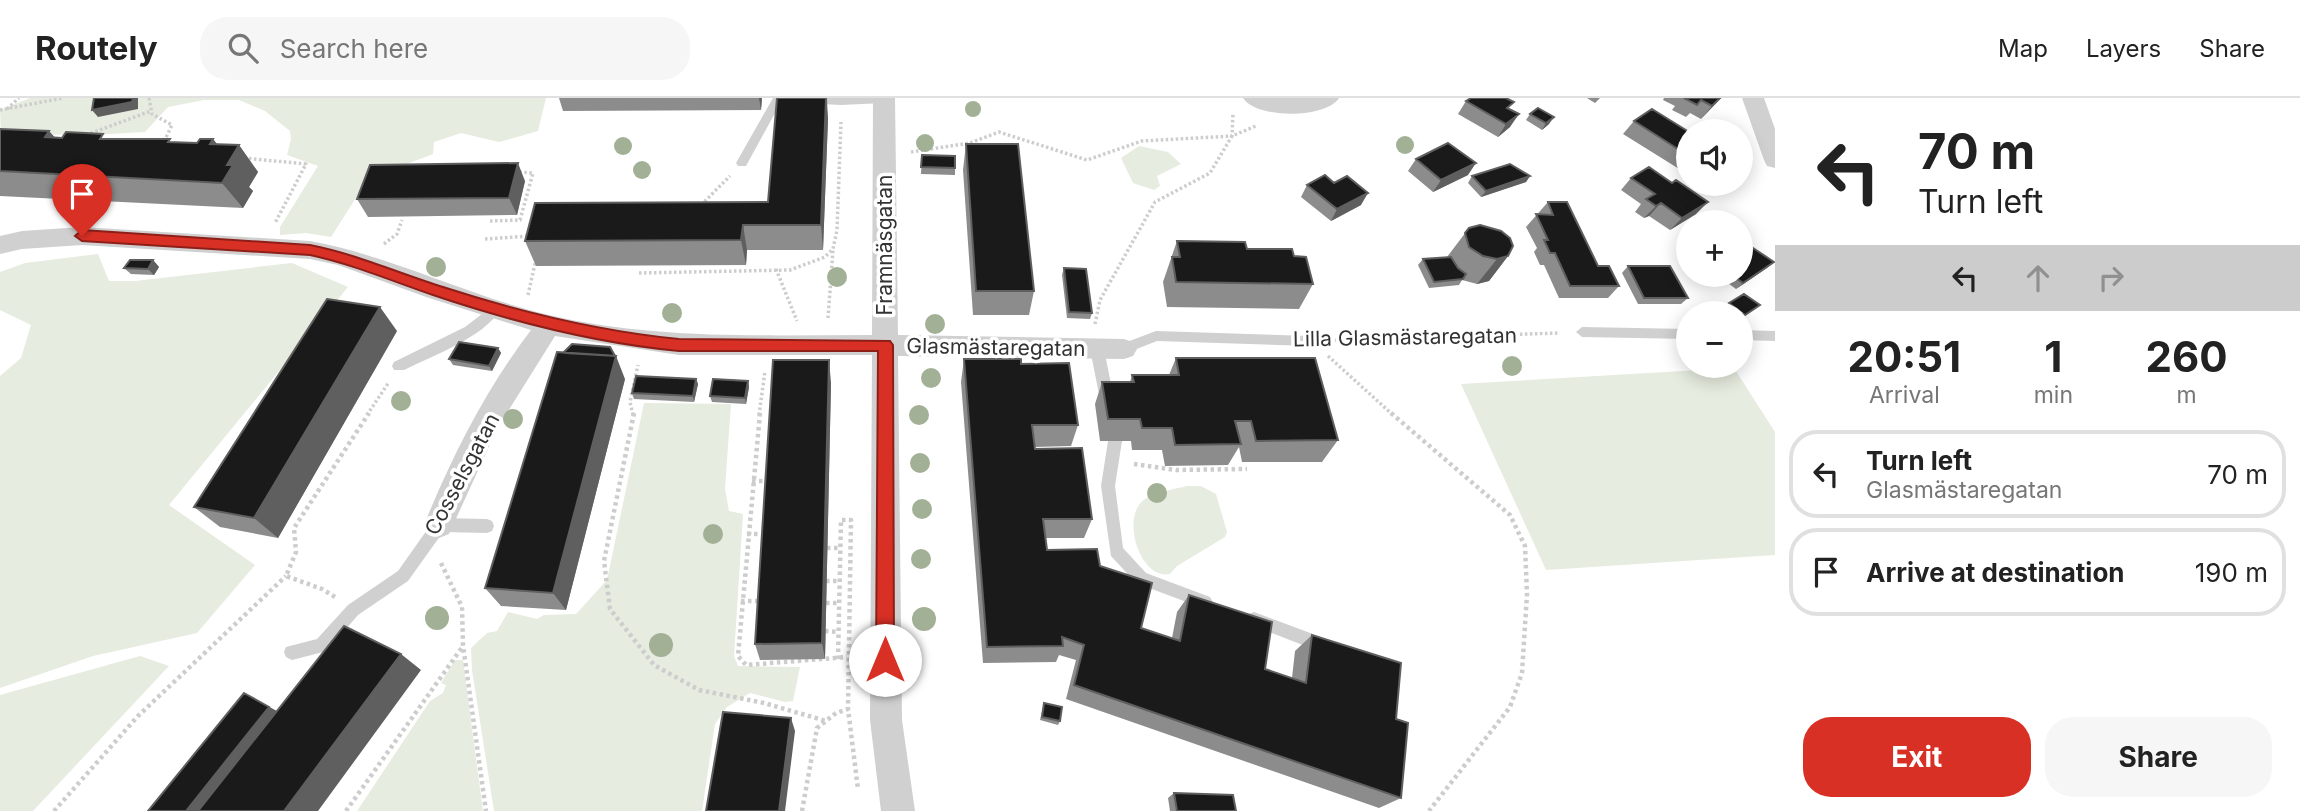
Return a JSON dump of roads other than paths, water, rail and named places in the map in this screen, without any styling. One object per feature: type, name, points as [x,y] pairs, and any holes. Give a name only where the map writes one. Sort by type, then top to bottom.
[{"type":"street","name":"Framnäsgatan","points":[[884,98],[886,720],[898,811]]},
{"type":"street","points":[[1257,100],[1299,107],[1328,98]]},
{"type":"street","points":[[1753,98],[1774,152]]},
{"type":"street","name":"Glasmästaregatan","points":[[0,245],[22,240],[82,236],[263,245],[341,256],[549,325],[679,345],[1124,349]]},
{"type":"street","name":"Cosselsgatan","points":[[439,525],[451,491],[484,429],[549,325]]},
{"type":"lane","points":[[742,163],[778,98],[841,101],[884,98]]},
{"type":"lane","points":[[400,366],[470,331],[485,321],[495,309]]},
{"type":"lane","points":[[1582,332],[1676,334]]},
{"type":"lane","points":[[1753,335],[1775,335]]},
{"type":"lane","name":"Lilla Glasmästaregatan","points":[[1124,349],[1156,336],[1312,341]]},
{"type":"lane","points":[[1097,349],[1108,404]]},
{"type":"lane","points":[[1115,441],[1108,486],[1116,551],[1141,578],[1337,650]]},
{"type":"lane","points":[[439,525],[487,526]]},
{"type":"lane","name":"Cosselsgatan","points":[[292,652],[321,646],[353,610],[403,576],[439,525]]}]
